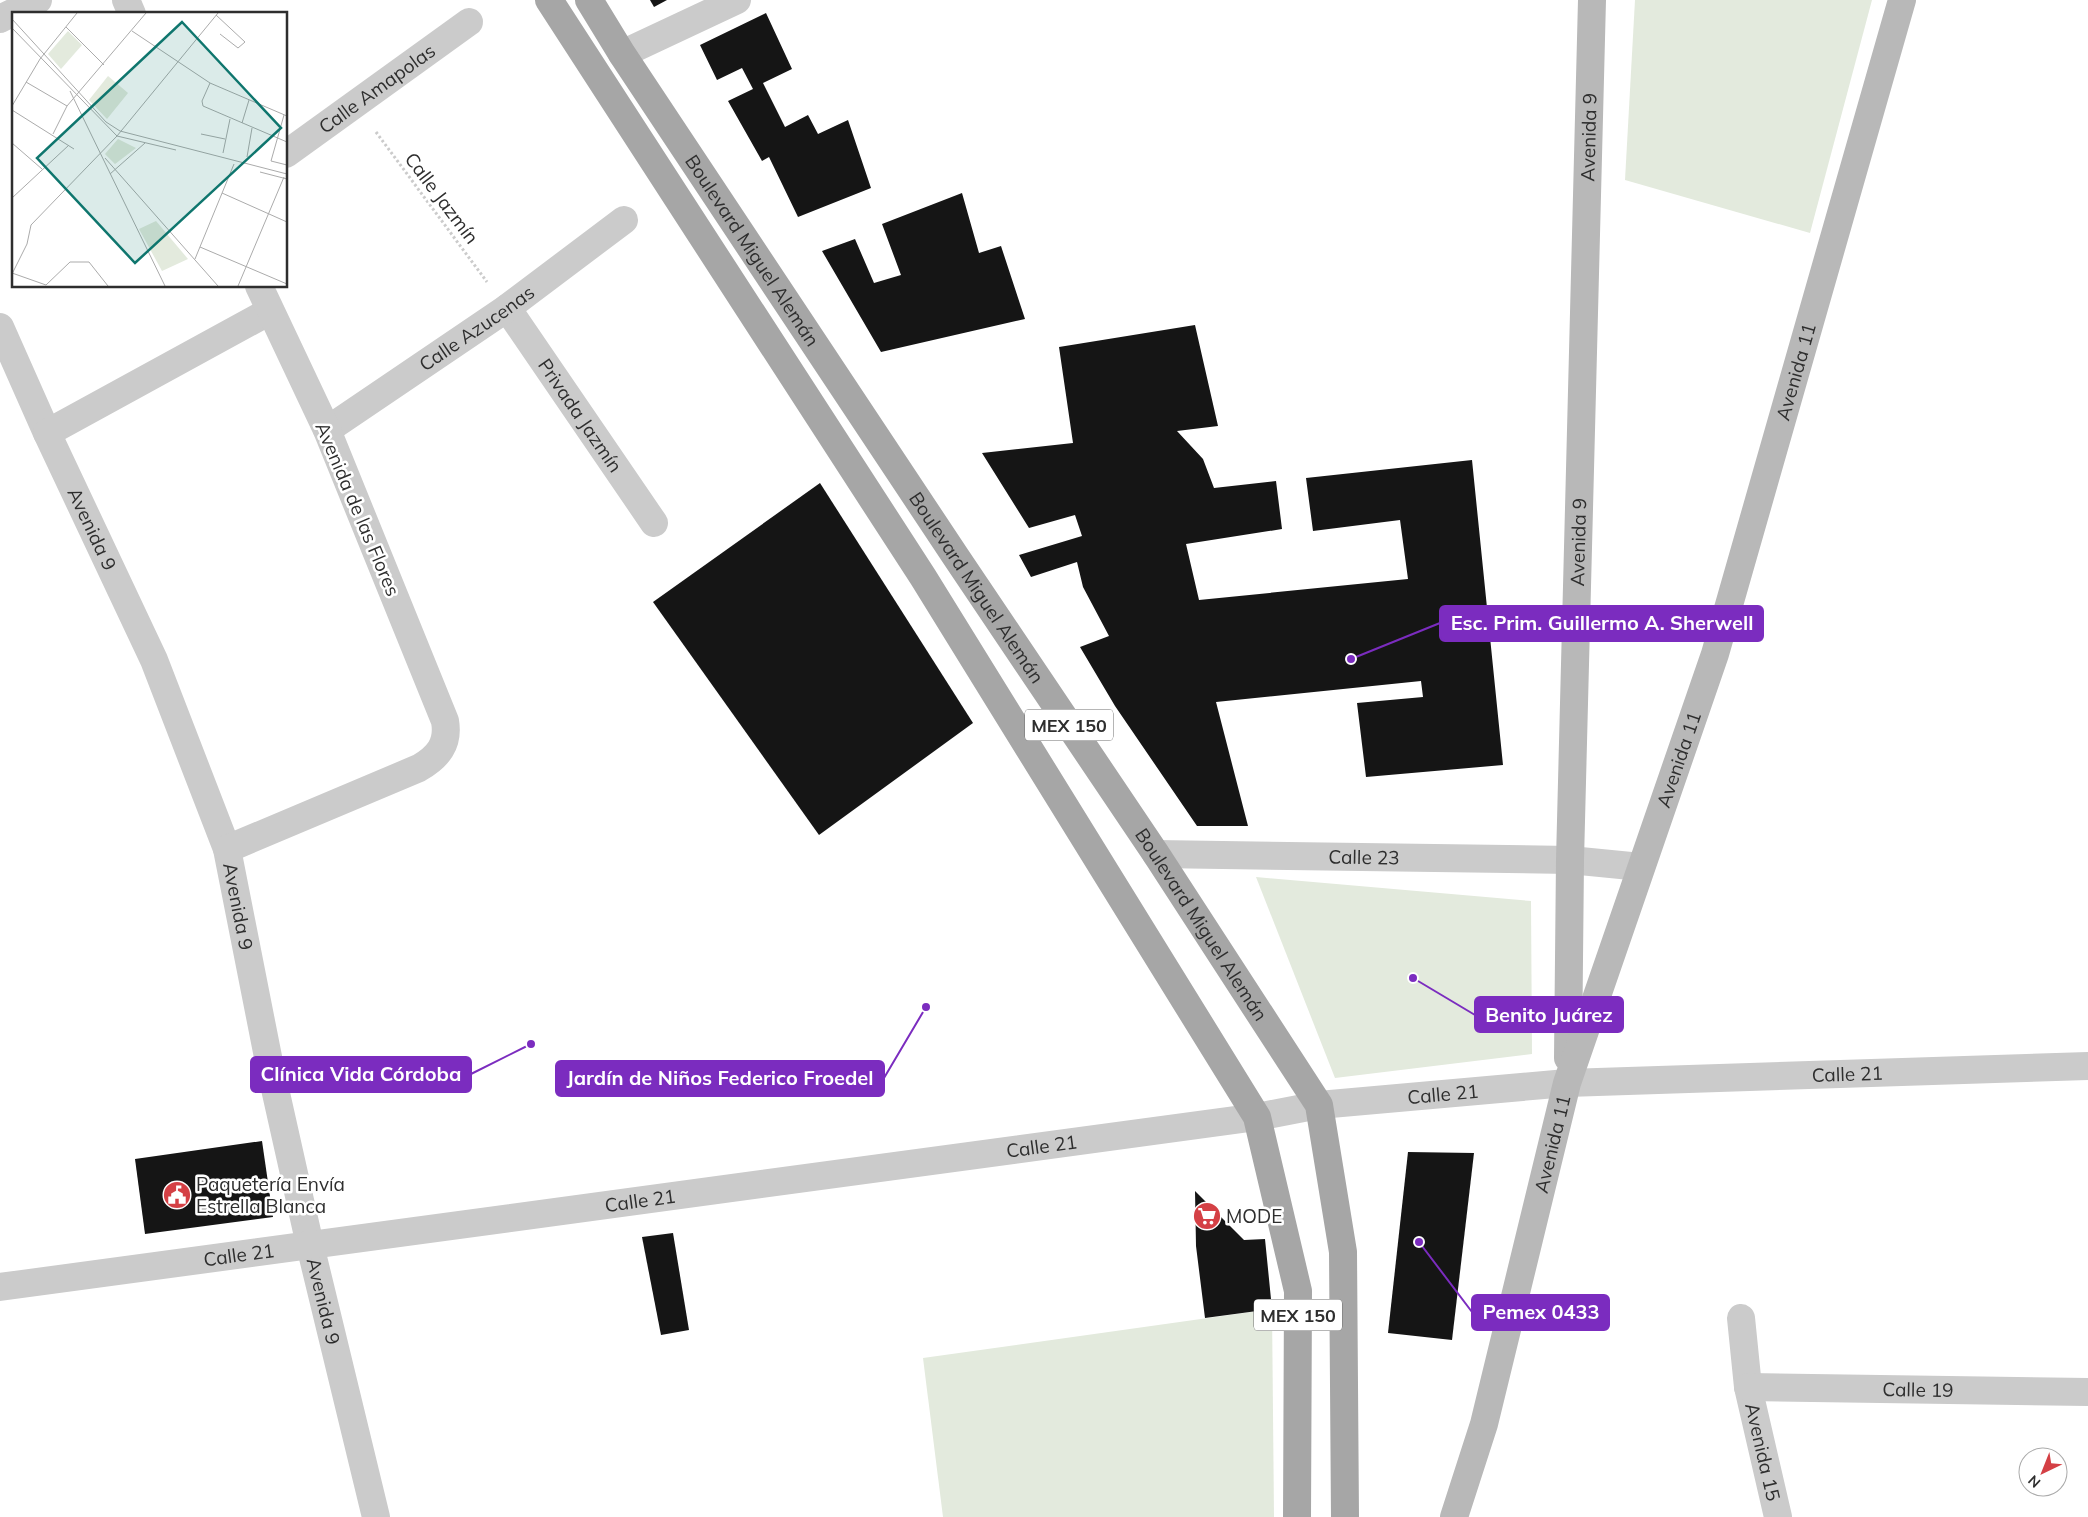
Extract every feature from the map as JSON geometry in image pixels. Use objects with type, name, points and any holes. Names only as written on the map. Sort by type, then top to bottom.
[{"type":"main road","name":"Boulevard Miguel Alemán","points":[[549,0],[923,577],[1257,1118]]},
{"type":"main road","name":"Boulevard Miguel Alemán","points":[[589,0],[622,54],[956,558],[1156,854],[1319,1104],[1343,1252],[1345,1517]]},
{"type":"main road","name":"Avenida 9","points":[[1567,1083],[1570,860],[1592,0]]},
{"type":"main road","name":"Avenida 11","points":[[1454,1517],[1484,1424],[1567,1083],[1715,654],[1902,0]]},
{"type":"main road","points":[[923,577],[956,558]]},
{"type":"main road","name":"MEX 150","points":[[1257,1118],[1298,1291],[1297,1517]]},
{"type":"street","points":[[14,12],[38,0]]},
{"type":"street","points":[[126,0],[131,12]]},
{"type":"street","points":[[622,54],[737,0]]},
{"type":"street","points":[[0,19],[12,13]]},
{"type":"street","name":"Calle Amapolas","points":[[288,153],[469,22]]},
{"type":"street","name":"Calle Azucenas","points":[[327,430],[507,308],[624,220]]},
{"type":"street","name":"Avenida de las Flores","points":[[227,849],[420,768],[435,758],[442,746],[445,735],[445,721],[327,430],[260,288]]},
{"type":"street","name":"Privada Jazmín","points":[[507,308],[654,522]]},
{"type":"street","points":[[47,433],[270,311]]},
{"type":"street","name":"Avenida 9","points":[[0,327],[47,433],[154,660],[227,849],[269,1062],[310,1245],[376,1517]]},
{"type":"street","name":"Calle 23","points":[[1156,854],[1570,860],[1641,867]]},
{"type":"street","name":"Calle 21","points":[[0,1287],[1257,1118],[1319,1104],[1567,1083],[2088,1066]]},
{"type":"street","name":"Avenida 15","points":[[1741,1318],[1748,1387],[1778,1517]]},
{"type":"street","name":"Calle 19","points":[[1748,1387],[2088,1392]]},
{"type":"path","name":"Calle Jazmín","points":[[356,105],[507,308]]},
{"type":"shaded area","points":[[1635,0],[1872,0],[1810,233],[1625,180]]},
{"type":"shaded area","points":[[1256,877],[1531,901],[1532,1054],[1335,1078]]},
{"type":"shaded area","points":[[1272,1309],[1274,1517],[943,1517],[923,1358]]},
{"type":"building","points":[[650,0],[667,0],[654,7]]},
{"type":"building","points":[[766,13],[792,69],[763,83],[785,127],[808,115],[818,134],[848,120],[871,188],[798,217],[769,157],[762,161],[728,101],[753,89],[742,68],[717,80],[700,45]]},
{"type":"building","points":[[962,193],[979,253],[1001,246],[1025,319],[881,352],[822,251],[855,239],[874,283],[901,275],[882,224]]},
{"type":"building","points":[[1195,325],[1218,426],[1177,431],[1203,459],[1214,488],[1276,481],[1282,529],[1186,544],[1199,600],[1408,579],[1400,520],[1313,531],[1306,478],[1472,460],[1503,765],[1366,777],[1357,703],[1423,697],[1421,681],[1216,702],[1248,826],[1197,826],[1115,706],[1080,647],[1109,636],[1083,587],[1077,562],[1031,577],[1019,555],[1082,536],[1075,515],[1029,528],[982,453],[1073,443],[1059,347]]},
{"type":"building","points":[[820,483],[973,723],[819,835],[653,602]]},
{"type":"building","points":[[262,1141],[273,1217],[145,1234],[135,1159]]},
{"type":"building","points":[[1408,1152],[1474,1153],[1452,1340],[1388,1333]]},
{"type":"building","points":[[1195,1191],[1244,1240],[1265,1239],[1272,1309],[1205,1318],[1196,1246]]},
{"type":"building","points":[[673,1233],[689,1330],[661,1335],[642,1237]]},
{"type":"place","name":"Esc. Prim. Guillermo A. Sherwell","points":[[1351,659]]},
{"type":"place","name":"Benito Juárez","points":[[1413,978]]},
{"type":"place","name":"Jardín de Niños Federico Froedel","points":[[926,1007]]},
{"type":"place","name":"Clínica Vida Córdoba","points":[[531,1044]]},
{"type":"place","name":"Paquetería Envía Estrella Blanca","points":[[177,1195]]},
{"type":"place","name":"MODE","points":[[1207,1216]]},
{"type":"place","name":"Pemex 0433","points":[[1419,1242]]}]
